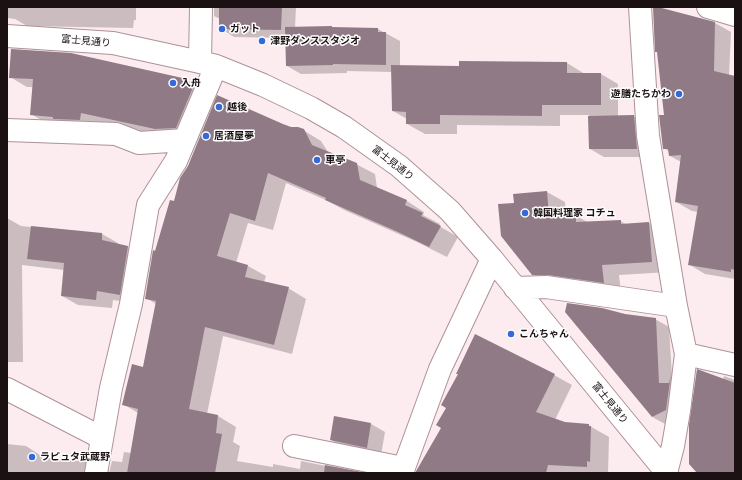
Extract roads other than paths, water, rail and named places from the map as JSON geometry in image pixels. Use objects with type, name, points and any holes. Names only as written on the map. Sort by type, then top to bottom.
[{"type":"street","points":[[96,473],[111,388],[131,304],[148,205],[176,161],[185,140],[208,64],[200,7]]},
{"type":"street","points":[[640,7],[648,136],[676,306],[686,354],[673,446],[667,473]]},
{"type":"street","points":[[708,7],[735,15]]},
{"type":"street","name":"富士見通り","points":[[7,36],[113,43],[208,64],[263,85],[311,108],[344,127],[399,166],[450,211],[492,259],[667,473]]},
{"type":"street","points":[[7,130],[116,134],[139,143],[185,140]]},
{"type":"street","points":[[294,446],[403,470],[440,369],[492,259]]},
{"type":"street","points":[[515,288],[546,287],[676,306]]},
{"type":"street","points":[[686,354],[735,365]]},
{"type":"street","points":[[7,389],[102,438]]},
{"type":"place","name":"ガット","points":[[222,29]]},
{"type":"place","name":"津野ダンススタジオ","points":[[262,41]]},
{"type":"place","name":"入舟","points":[[173,83]]},
{"type":"place","name":"遊膳たちかわ","points":[[679,94]]},
{"type":"place","name":"越後","points":[[219,107]]},
{"type":"place","name":"居酒屋夢","points":[[206,136]]},
{"type":"place","name":"車亭","points":[[317,160]]},
{"type":"place","name":"韓国料理家 コチュ","points":[[525,213]]},
{"type":"place","name":"こんちゃん","points":[[511,334]]},
{"type":"place","name":"ラピュタ武蔵野","points":[[32,457]]}]
